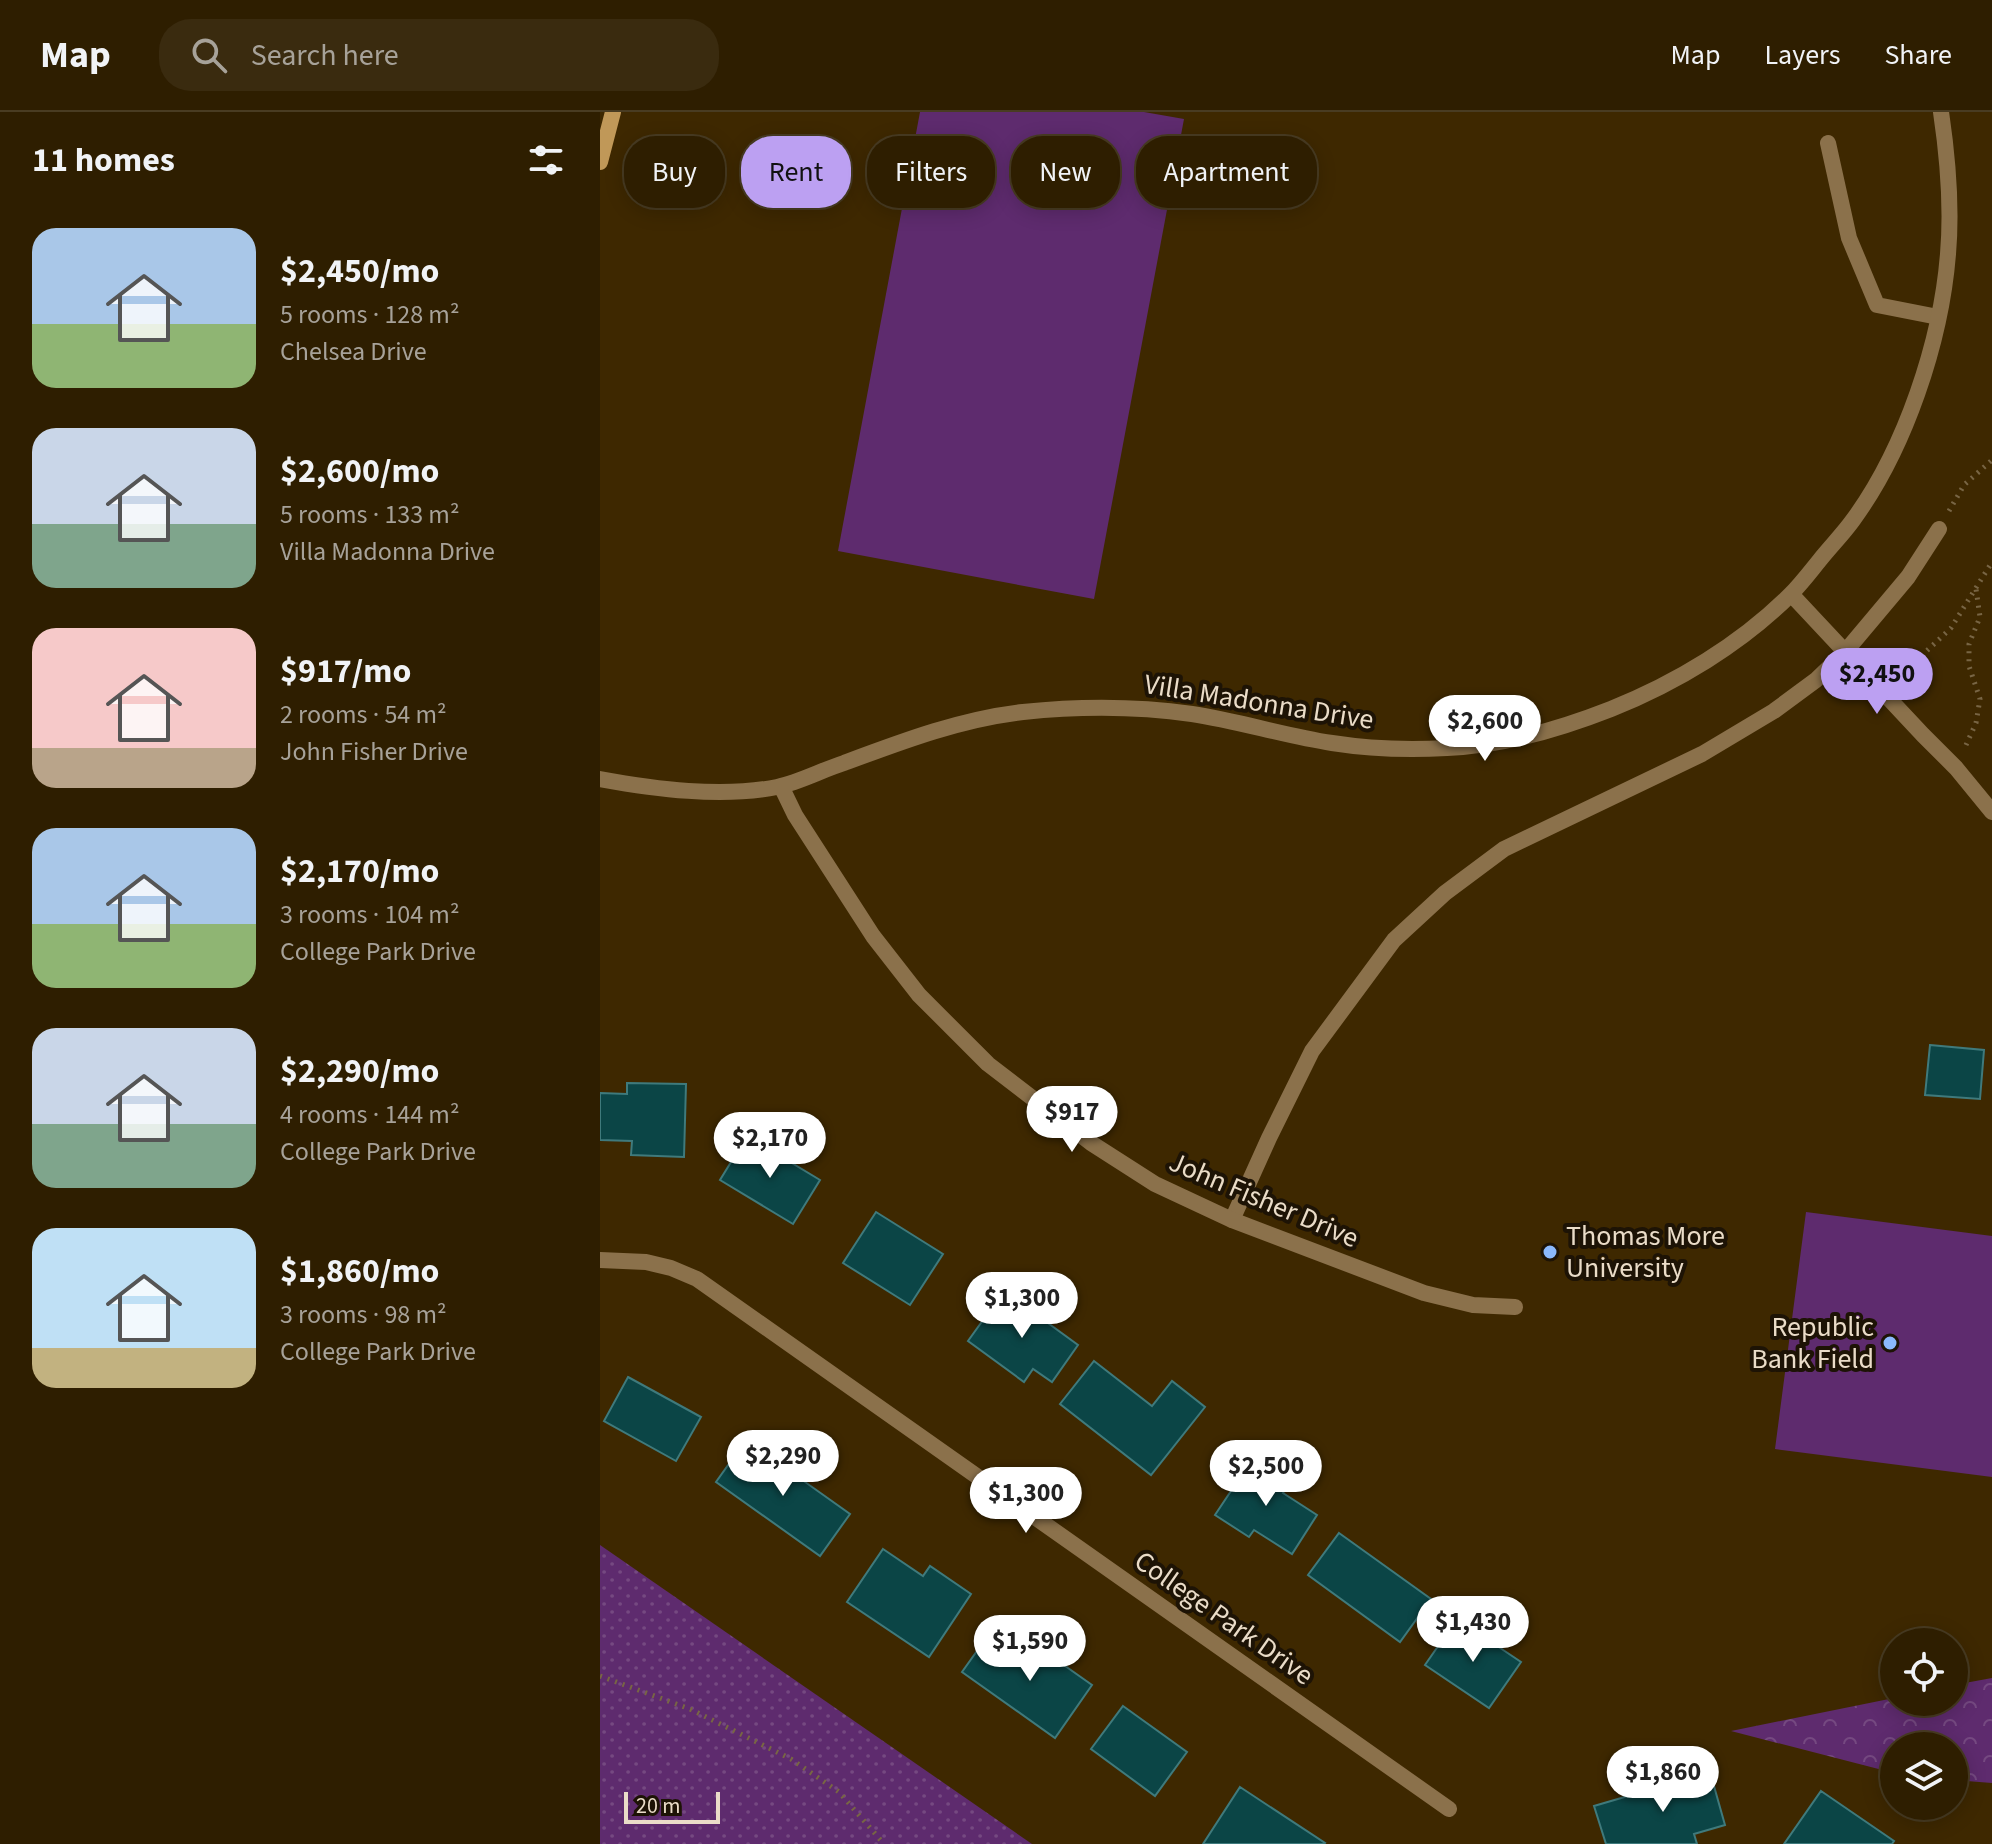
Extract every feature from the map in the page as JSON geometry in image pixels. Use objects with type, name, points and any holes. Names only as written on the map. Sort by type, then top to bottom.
[{"type":"main road","points":[[600,162],[613,112]]},
{"type":"street","name":"Villa Madonna Drive","points":[[600,779],[652,788],[740,791],[781,786],[943,727],[1023,712],[1120,707],[1195,715],[1367,748],[1452,748],[1513,739],[1580,722],[1645,696],[1697,668],[1757,624],[1791,594],[1854,518],[1894,452],[1920,385],[1938,317],[1948,258],[1950,217],[1941,112]]},
{"type":"street","points":[[1828,143],[1849,238],[1877,305],[1938,317]]},
{"type":"street","points":[[1232,1220],[1312,1051],[1394,940],[1434,902],[1504,849],[1702,754],[1774,711],[1816,680],[1845,652],[1908,577],[1939,529]]},
{"type":"street","points":[[1791,594],[1956,768],[1992,812]]},
{"type":"street","name":"John Fisher Drive","points":[[781,786],[795,815],[873,936],[919,995],[988,1064],[1091,1143],[1155,1184],[1232,1220],[1424,1293],[1473,1305],[1515,1307]]},
{"type":"street","name":"College Park Drive","points":[[600,1260],[646,1262],[697,1279],[1449,1809]]},
{"type":"path","points":[[1939,529],[1964,485],[1992,460]]},
{"type":"path","points":[[1883,692],[1951,628],[1992,562]]},
{"type":"path","points":[[1956,768],[1976,723],[1980,699],[1969,666],[1969,644],[1980,617],[1976,589]]},
{"type":"path","points":[[600,1676],[690,1709],[791,1759],[839,1792],[884,1844]]},
{"type":"green space","points":[[920,112],[1144,112],[1184,119],[1181,136],[1136,136],[1136,208],[1167,208],[1094,599],[838,551],[902,208],[995,208],[995,136],[916,136]]},
{"type":"green space","name":"Republic Bank Field","points":[[1806,1212],[1992,1236],[1992,1477],[1775,1449]]},
{"type":"green space","points":[[600,1545],[1032,1844],[600,1844]]},
{"type":"green space","points":[[1992,1678],[1992,1783],[1968,1781],[1968,1732],[1880,1732],[1880,1769],[1731,1731],[1880,1701],[1880,1716],[1968,1716],[1968,1682]]},
{"type":"building","points":[[1930,1045],[1984,1050],[1980,1099],[1925,1095]]},
{"type":"building","points":[[627,1083],[686,1084],[684,1157],[631,1155],[632,1141],[600,1140],[600,1093],[627,1094]]},
{"type":"building","points":[[747,1136],[820,1180],[793,1224],[720,1180]]},
{"type":"building","points":[[876,1212],[943,1254],[910,1305],[843,1263]]},
{"type":"building","points":[[1004,1291],[1078,1345],[1052,1382],[1033,1369],[1024,1382],[968,1341]]},
{"type":"building","points":[[1094,1361],[1152,1406],[1172,1381],[1205,1407],[1151,1475],[1060,1404]]},
{"type":"building","points":[[628,1377],[701,1417],[676,1461],[604,1421]]},
{"type":"building","points":[[746,1440],[850,1514],[820,1556],[716,1482]]},
{"type":"building","points":[[1253,1458],[1291,1481],[1283,1493],[1317,1515],[1292,1554],[1254,1530],[1249,1537],[1215,1515]]},
{"type":"building","points":[[1339,1533],[1431,1599],[1400,1642],[1308,1575]]},
{"type":"building","points":[[883,1549],[923,1576],[930,1566],[971,1594],[929,1657],[847,1602]]},
{"type":"building","points":[[1457,1619],[1521,1662],[1489,1708],[1425,1665]]},
{"type":"building","points":[[1017,1632],[1092,1685],[1055,1738],[962,1672],[982,1644],[999,1657]]},
{"type":"building","points":[[1123,1706],[1187,1752],[1155,1796],[1091,1749]]},
{"type":"building","points":[[1710,1772],[1725,1825],[1694,1834],[1697,1844],[1606,1844],[1594,1806]]},
{"type":"building","points":[[1240,1787],[1325,1843],[1203,1844]]},
{"type":"building","points":[[1821,1791],[1894,1841],[1892,1844],[1784,1844]]},
{"type":"place","name":"Thomas More University","points":[[1550,1252]]},
{"type":"place","name":"Republic Bank Field","points":[[1890,1343]]}]
